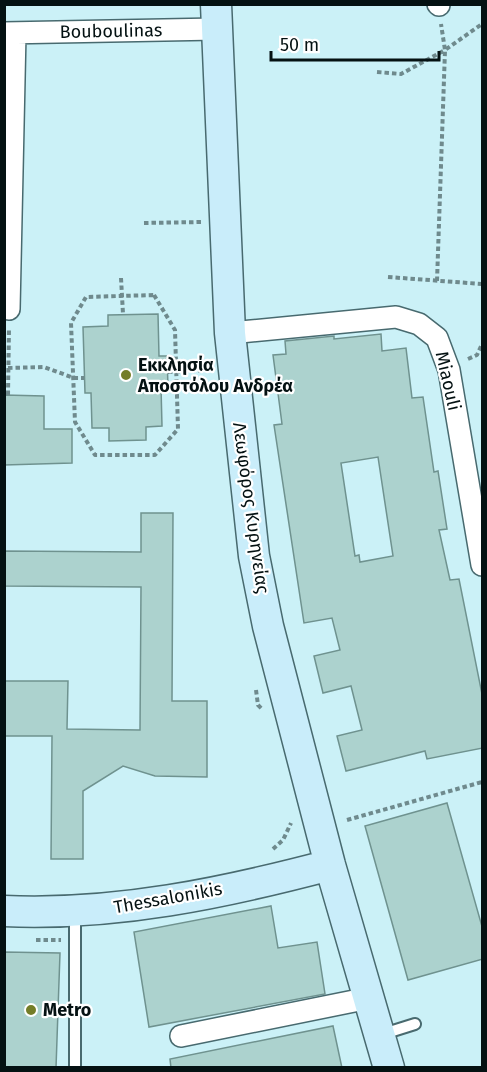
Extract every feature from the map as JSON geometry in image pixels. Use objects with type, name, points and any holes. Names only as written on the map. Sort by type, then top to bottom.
[{"type":"main road","name":"Λεωφόρος Κυρηνείας","points":[[217,17],[230,333],[254,556],[268,626],[330,865],[389,1068]]},
{"type":"main road","name":"Thessalonikis","points":[[4,911],[75,912],[165,902],[330,865]]},
{"type":"street","name":"Bouboulinas","points":[[10,33],[217,17]]},
{"type":"street","points":[[9,309],[7,261],[10,33]]},
{"type":"street","name":"Miaouli","points":[[230,333],[396,316],[419,324],[438,338],[449,370],[483,565]]},
{"type":"street","points":[[181,1036],[369,998]]},
{"type":"lane","points":[[75,912],[75,1068]]},
{"type":"lane","points":[[380,1035],[415,1024]]},
{"type":"path","points":[[377,72],[401,74],[445,50],[483,24]]},
{"type":"path","points":[[437,281],[445,50]]},
{"type":"path","points":[[144,223],[205,222]]},
{"type":"path","points":[[121,278],[123,314]]},
{"type":"path","points":[[388,278],[483,284]]},
{"type":"path","points":[[154,295],[176,330],[178,429],[155,455],[95,455],[75,422],[71,323],[86,297],[122,296],[154,295]]},
{"type":"path","points":[[8,395],[9,309]]},
{"type":"path","points":[[8,368],[44,367],[74,378],[84,378]]},
{"type":"path","points":[[168,372],[211,369]]},
{"type":"path","points":[[346,820],[483,782]]},
{"type":"building","name":"Εκκλησία Αποστόλου Ανδρέα","points":[[158,314],[159,356],[167,356],[168,387],[161,387],[162,426],[146,427],[146,440],[109,441],[109,428],[92,428],[91,393],[85,393],[83,327],[108,326],[108,315]]},
{"type":"building","points":[[381,334],[382,351],[406,348],[412,398],[423,397],[434,472],[438,471],[447,529],[439,530],[450,580],[459,579],[483,699],[483,748],[427,759],[425,751],[346,771],[337,736],[362,730],[351,686],[323,693],[314,656],[340,650],[332,618],[304,623],[274,425],[282,424],[273,355],[286,354],[285,341],[334,336],[334,339]],"holes":[[[378,457],[393,556],[360,562],[359,555],[355,556],[341,463]]]},
{"type":"building","points":[[4,395],[44,396],[44,429],[72,429],[72,463],[4,465]]},
{"type":"building","points":[[141,513],[173,513],[172,701],[207,701],[207,777],[155,776],[123,766],[83,791],[83,859],[51,859],[52,736],[4,736],[4,681],[68,681],[67,729],[140,730],[141,587],[4,586],[4,551],[141,552]]},
{"type":"building","points":[[447,803],[483,930],[483,959],[408,980],[365,826]]},
{"type":"building","points":[[271,906],[278,948],[317,942],[325,994],[149,1027],[134,932]]},
{"type":"building","name":"Metro","points":[[4,952],[60,953],[56,1068],[4,1068]]},
{"type":"building","points":[[333,1026],[342,1068],[171,1068],[170,1059]]},
{"type":"place","name":"Εκκλησία Αποστόλου Ανδρέα","points":[[126,375]]},
{"type":"place","name":"Metro","points":[[31,1010]]}]
